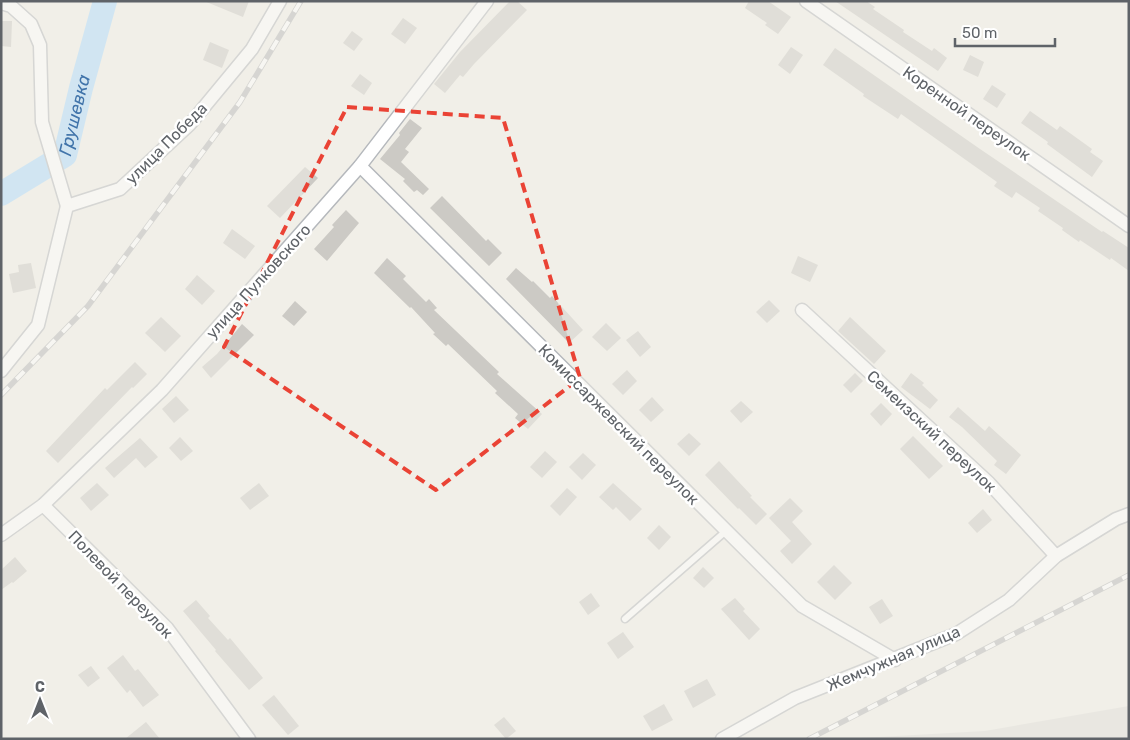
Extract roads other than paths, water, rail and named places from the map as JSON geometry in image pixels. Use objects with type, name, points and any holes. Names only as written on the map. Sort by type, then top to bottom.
[{"type":"street","name":"улица Победа","points":[[67,206],[120,189],[190,124],[252,49],[280,1]]},
{"type":"street","name":"улица Пулковского","points":[[1,535],[43,505],[162,390],[360,166],[487,1]]},
{"type":"street","name":"Коренной переулок","points":[[806,1],[1129,226]]},
{"type":"street","points":[[1,3],[11,6],[31,24],[40,45],[42,122],[67,206],[38,325],[1,371]]},
{"type":"street","name":"Комиссаржевский переулок","points":[[360,166],[802,606],[895,660]]},
{"type":"street","name":"Семеизский переулок","points":[[802,310],[990,483],[1056,556]]},
{"type":"street","name":"Полевой переулок","points":[[43,505],[167,628],[249,739]]},
{"type":"street","name":"Жемчужная улица","points":[[722,739],[795,698],[895,660],[956,634],[1009,600],[1056,556],[1116,519],[1129,514]]},
{"type":"lane","points":[[625,619],[726,530]]},
{"type":"waterway","name":"Грушевка","points":[[1,194],[65,155],[105,1]]},
{"type":"railway","points":[[1,395],[88,306],[240,102],[301,1]]},
{"type":"railway","points":[[809,739],[1129,575]]}]
